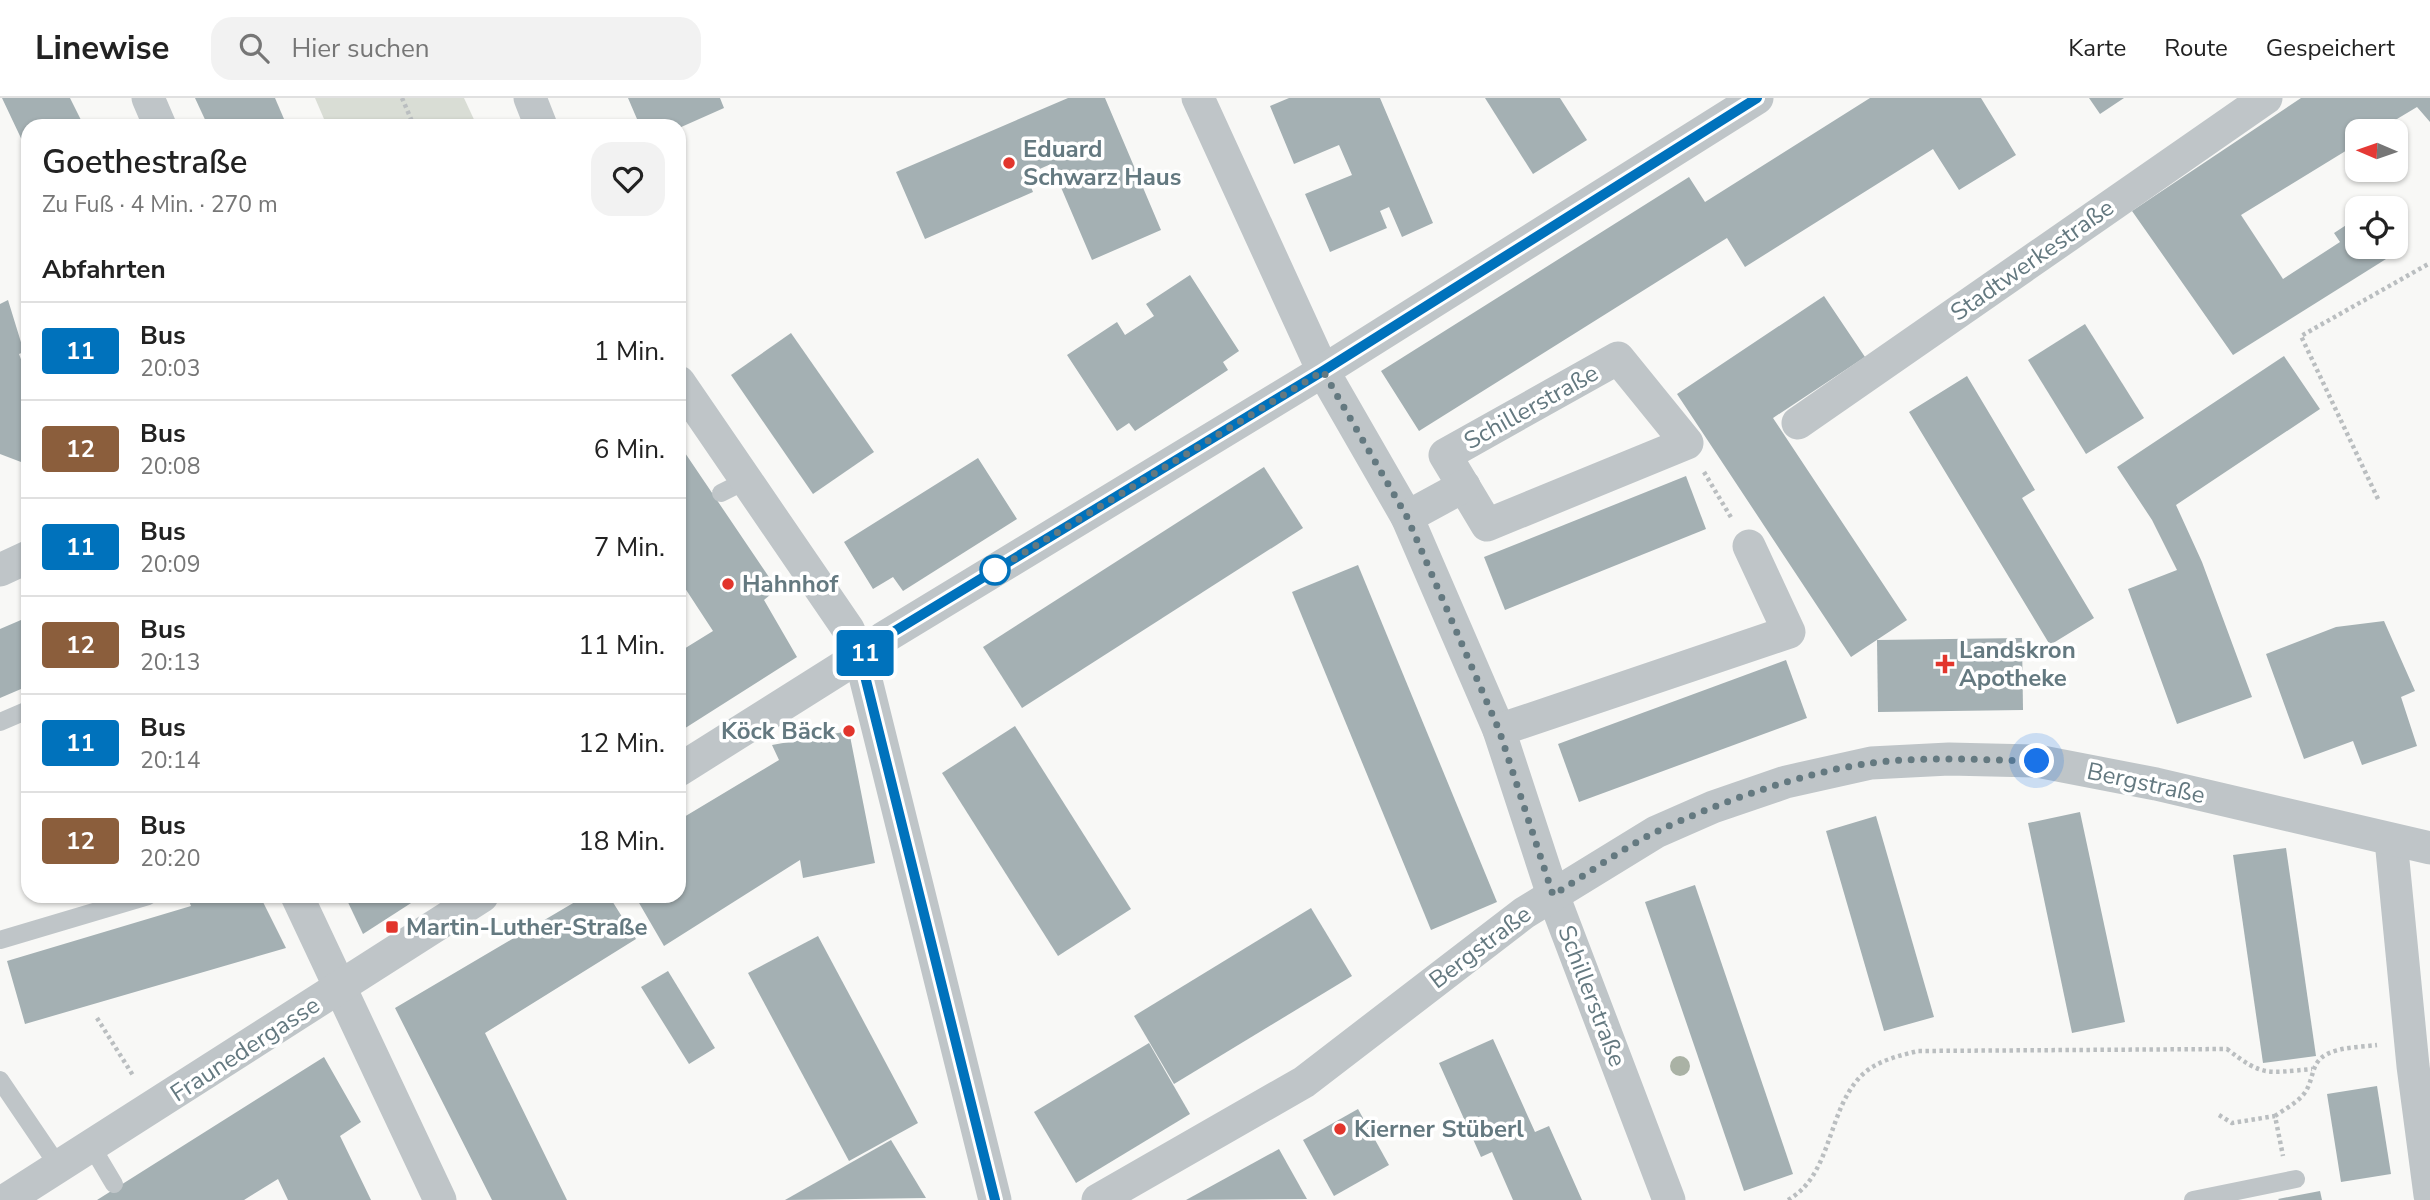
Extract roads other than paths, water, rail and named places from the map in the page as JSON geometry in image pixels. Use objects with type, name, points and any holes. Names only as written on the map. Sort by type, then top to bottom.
[{"type":"street","points":[[148,98],[157,119]]},
{"type":"street","points":[[530,98],[538,119]]},
{"type":"street","name":"Schillerstraße","points":[[1198,98],[1323,371],[1407,517],[1499,730],[1553,895],[1670,1200]]},
{"type":"street","points":[[686,766],[860,656],[885,637],[1323,371],[1757,98]]},
{"type":"street","name":"Stadtwerkestraße","points":[[1798,422],[2266,98]]},
{"type":"street","name":"Schillerstraße","points":[[1618,358],[1687,443],[1487,525],[1464,486],[1445,455],[1618,358]]},
{"type":"street","points":[[686,396],[733,487],[848,629],[860,656],[995,1200]]},
{"type":"street","name":"Schillerstraße","points":[[1407,517],[1464,486]]},
{"type":"street","points":[[1499,730],[1789,632],[1749,546]]},
{"type":"street","points":[[0,570],[21,560]]},
{"type":"street","name":"Bergstraße","points":[[1098,1200],[1304,1082],[1524,913],[1656,832],[1713,807],[1786,782],[1871,764],[1949,759],[2037,761],[2156,784],[2430,848]]},
{"type":"street","points":[[2391,840],[2410,1041],[2430,1195]]},
{"type":"street","points":[[300,903],[440,1200]]},
{"type":"street","name":"Fraunedergasse","points":[[6,1200],[471,903]]},
{"type":"lane","points":[[0,722],[21,713]]},
{"type":"lane","points":[[0,940],[124,903]]},
{"type":"lane","points":[[0,1080],[59,1167]]},
{"type":"lane","points":[[92,1147],[114,1184]]},
{"type":"lane","points":[[2193,1200],[2291,1180]]},
{"type":"place","name":"Eduard Schwarz Haus","points":[[1009,163]]},
{"type":"place","name":"Hahnhof","points":[[728,584]]},
{"type":"place","name":"Landskron Apotheke","points":[[1945,664]]},
{"type":"place","name":"Köck Bäck","points":[[849,731]]},
{"type":"place","name":"Martin-Luther-Straße","points":[[392,927]]},
{"type":"place","name":"Kierner Stüberl","points":[[1340,1129]]}]
